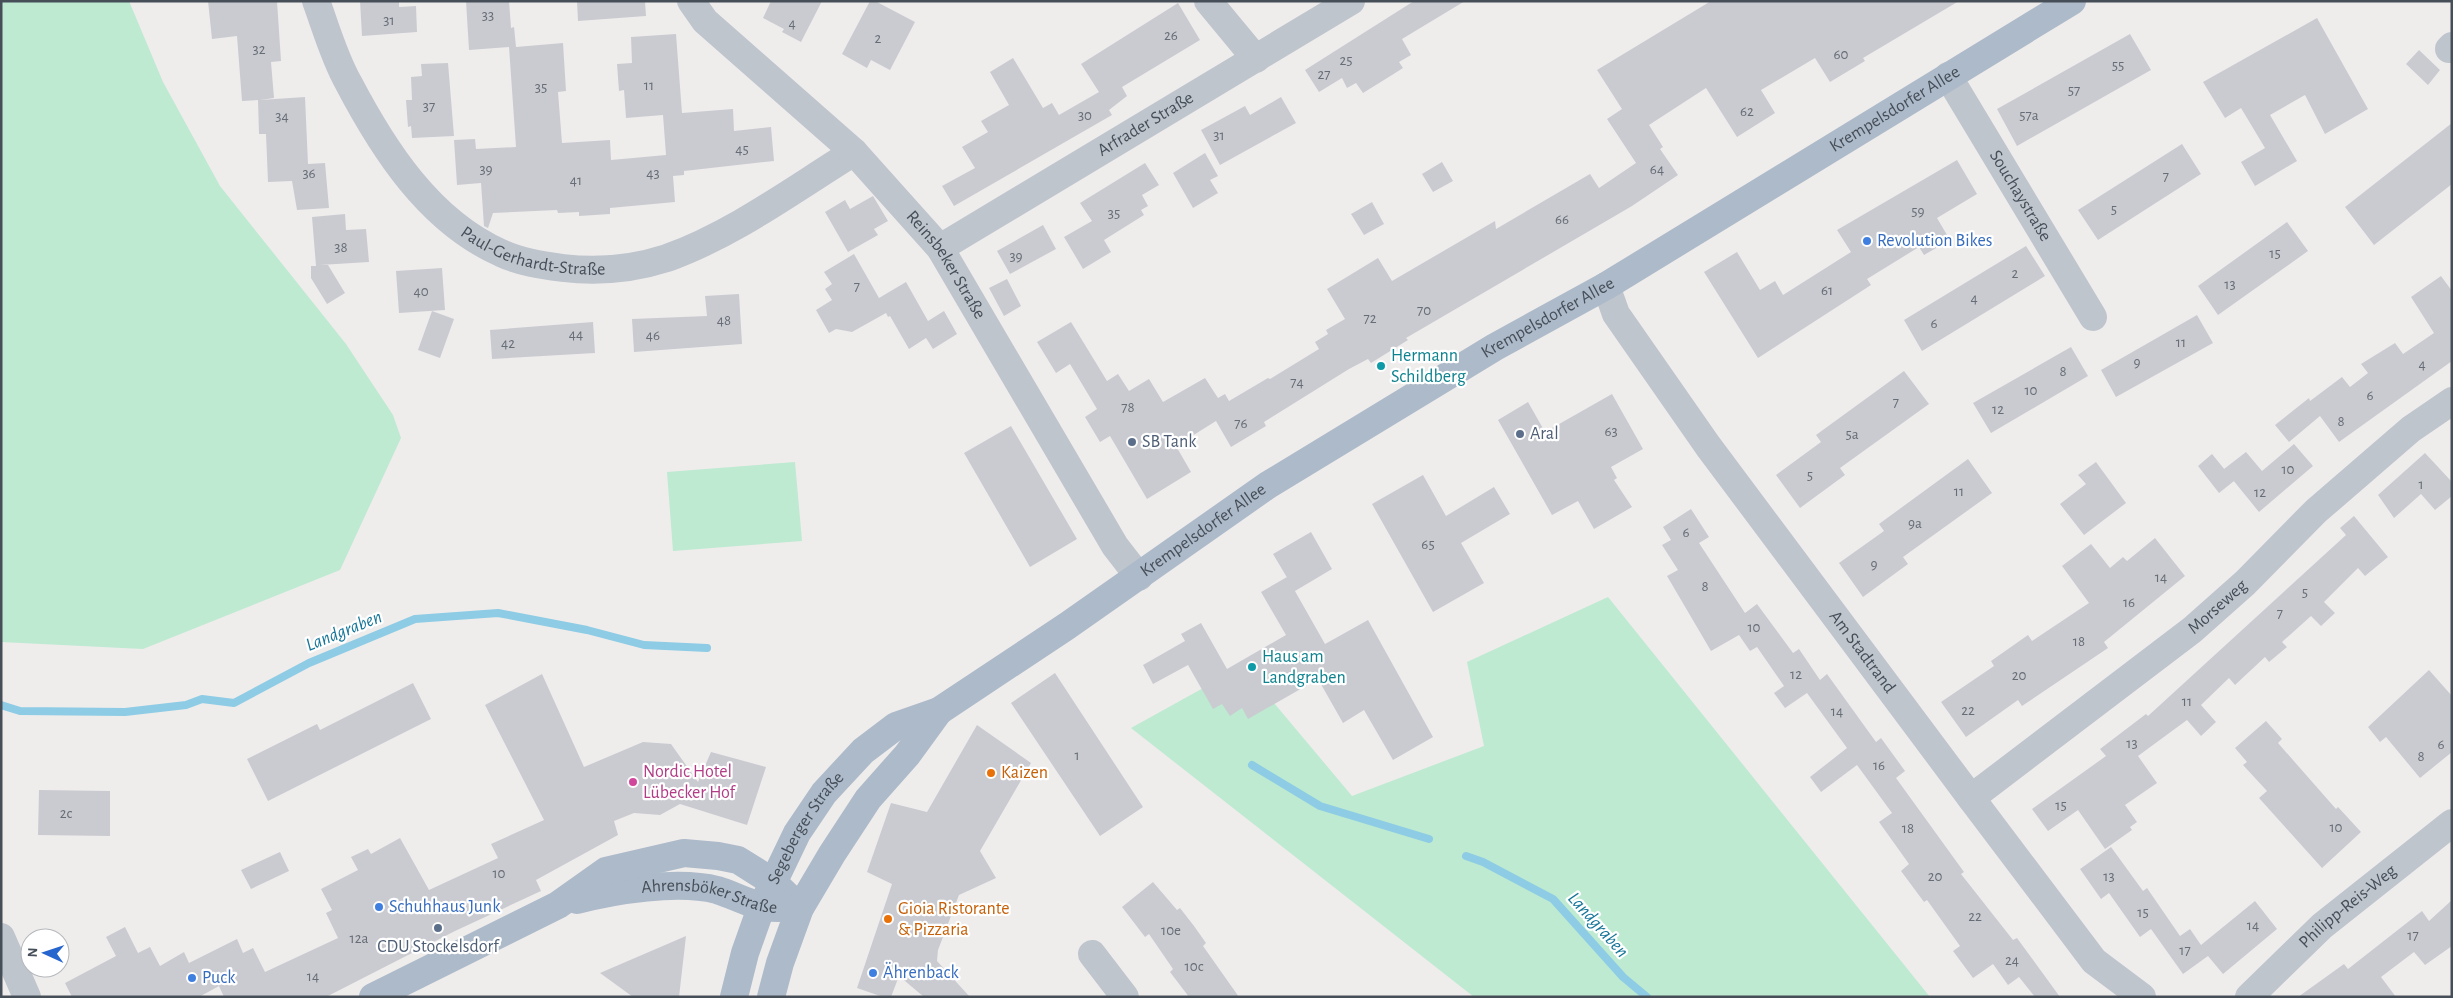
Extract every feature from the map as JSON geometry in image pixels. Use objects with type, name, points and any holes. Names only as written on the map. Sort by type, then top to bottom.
[{"type":"main road","name":"Krempelsdorfer Allee","points":[[1031,649],[1139,577],[1268,486],[1495,347],[1606,286],[2072,1]]},
{"type":"main road","name":"Segeberger Straße","points":[[734,997],[745,952],[761,908],[786,853],[809,813],[863,751],[896,726],[939,711],[1031,649]]},
{"type":"main road","name":"Segeberger Straße","points":[[771,997],[780,963],[800,908],[868,799],[907,755],[939,711]]},
{"type":"main road","name":"Ahrensböker Straße","points":[[373,997],[409,987],[558,905],[606,872],[684,853],[738,860],[773,882],[800,908]]},
{"type":"main road","name":"Ahrensböker Straße","points":[[558,905],[613,891],[686,886],[716,890],[761,908],[800,908]]},
{"type":"street","name":"Paul-Gerhardt-Straße","points":[[316,1],[347,81],[397,166],[452,224],[500,253],[533,264],[576,269],[621,269],[666,258],[708,240],[854,152]]},
{"type":"street","name":"Reinsbeker Straße","points":[[691,1],[705,21],[854,152],[940,248],[1115,546],[1139,577]]},
{"type":"street","points":[[1208,1],[1256,59]]},
{"type":"street","name":"Arfrader Straße","points":[[940,248],[1352,1]]},
{"type":"street","name":"Souchaystraße","points":[[1948,76],[2093,317]]},
{"type":"street","name":"Am Stadtrand","points":[[1606,286],[1616,314],[1708,446],[1971,798],[2094,961],[2142,997]]},
{"type":"street","name":"Morseweg","points":[[1971,798],[2192,630],[2245,583],[2316,511],[2411,429],[2452,401]]},
{"type":"street","name":"Philipp-Reis-Weg","points":[[2249,997],[2322,926],[2452,823]]},
{"type":"street","points":[[1,936],[28,997]]},
{"type":"street","points":[[1092,954],[1125,997]]},
{"type":"green space","points":[[1,1],[129,1],[163,82],[220,186],[346,344],[393,415],[401,438],[340,570],[143,649],[1,642]]},
{"type":"green space","points":[[795,462],[802,541],[673,551],[667,472]]},
{"type":"green space","points":[[1608,597],[1930,997],[1474,997],[1131,728],[1243,666],[1352,796],[1484,746],[1467,662]]},
{"type":"building","points":[[208,1],[277,1],[281,61],[271,62],[274,98],[260,100],[305,97],[308,164],[325,163],[329,208],[297,210],[292,181],[268,182],[266,134],[259,134],[258,100],[242,101],[237,36],[212,39]]},
{"type":"building","points":[[360,1],[399,1],[399,7],[416,6],[417,32],[362,36]]},
{"type":"building","points":[[466,1],[509,1],[511,28],[514,27],[516,47],[563,43],[566,91],[558,92],[562,143],[610,140],[611,160],[666,155],[663,115],[626,118],[624,90],[619,91],[617,64],[632,63],[631,37],[676,34],[682,113],[733,109],[734,131],[771,127],[774,161],[684,171],[684,175],[673,176],[675,202],[610,208],[610,214],[579,216],[579,212],[558,213],[557,210],[493,213],[488,228],[484,226],[481,183],[457,185],[454,140],[475,139],[476,149],[516,147],[509,47],[469,50]]},
{"type":"building","points":[[577,1],[645,1],[646,16],[578,21]]},
{"type":"building","points":[[771,1],[822,1],[801,42],[782,32],[784,29],[763,18]]},
{"type":"building","points":[[870,1],[875,1],[915,22],[890,70],[871,60],[867,68],[842,54]]},
{"type":"building","points":[[1414,1],[1465,1],[1402,39],[1411,55],[1399,62],[1403,68],[1392,75],[1363,93],[1356,83],[1347,88],[1342,78],[1319,92],[1305,70]]},
{"type":"building","points":[[1711,1],[1959,1],[1863,58],[1865,61],[1830,82],[1815,58],[1761,90],[1775,113],[1737,137],[1706,88],[1649,125],[1663,147],[1660,149],[1678,175],[1632,206],[1406,338],[1408,340],[1371,363],[1368,359],[1349,369],[1264,422],[1266,426],[1231,447],[1216,421],[1176,446],[1191,472],[1147,499],[1110,436],[1100,442],[1085,417],[1097,409],[1070,364],[1056,373],[1037,342],[1071,322],[1107,381],[1118,374],[1129,391],[1149,379],[1163,402],[1205,378],[1218,398],[1225,394],[1229,401],[1319,349],[1315,342],[1328,334],[1326,330],[1345,319],[1327,289],[1378,258],[1392,281],[1495,221],[1496,229],[1590,174],[1599,188],[1636,163],[1607,119],[1622,109],[1597,70]]},
{"type":"building","points":[[1178,3],[1200,40],[1122,87],[1127,96],[1109,110],[1112,115],[954,206],[942,186],[975,168],[962,147],[988,132],[981,121],[1009,105],[990,72],[1013,58],[1043,108],[1052,103],[1059,115],[1099,92],[1081,64]]},
{"type":"building","points":[[2317,18],[2368,109],[2325,134],[2305,95],[2270,115],[2297,161],[2255,186],[2241,162],[2265,148],[2241,108],[2225,118],[2203,82]]},
{"type":"building","points":[[2130,34],[2151,70],[2017,146],[1997,109]]},
{"type":"building","points":[[2419,50],[2440,70],[2428,85],[2406,64]]},
{"type":"building","points":[[448,63],[454,136],[412,138],[411,126],[408,127],[406,100],[412,100],[411,77],[422,76],[421,64]]},
{"type":"building","points":[[1281,97],[1296,123],[1220,165],[1201,130],[1245,106],[1250,115]]},
{"type":"building","points":[[2452,123],[2452,184],[2374,245],[2345,207]]},
{"type":"building","points":[[2182,144],[2201,174],[2098,240],[2078,210]]},
{"type":"building","points":[[1205,153],[1218,176],[1210,180],[1218,193],[1193,208],[1173,173]]},
{"type":"building","points":[[1957,160],[1977,194],[1937,218],[1950,240],[1924,255],[1919,247],[1867,279],[1871,285],[1758,358],[1704,272],[1737,252],[1760,290],[1775,281],[1783,295],[1851,252],[1837,230]]},
{"type":"building","points":[[1442,162],[1453,181],[1433,192],[1422,174]]},
{"type":"building","points":[[1145,163],[1159,185],[1142,195],[1148,206],[1141,210],[1144,215],[1104,240],[1111,252],[1083,269],[1064,237],[1092,221],[1080,203]]},
{"type":"building","points":[[873,196],[888,221],[874,229],[878,235],[848,252],[825,212],[845,200],[850,209]]},
{"type":"building","points":[[1372,202],[1384,224],[1364,235],[1351,214]]},
{"type":"building","points":[[345,214],[346,230],[366,229],[369,262],[320,265],[328,265],[345,293],[327,304],[311,278],[311,266],[316,266],[312,217]]},
{"type":"building","points":[[2287,222],[2308,251],[2218,315],[2198,286]]},
{"type":"building","points":[[1043,225],[1056,249],[1010,274],[997,251]]},
{"type":"building","points":[[2026,246],[2045,276],[1922,351],[1904,320]]},
{"type":"building","points":[[854,254],[879,298],[906,282],[928,321],[944,311],[957,334],[933,349],[926,338],[909,349],[890,316],[888,317],[886,313],[852,332],[836,329],[829,333],[816,310],[832,300],[825,289],[832,284],[824,272]]},
{"type":"building","points":[[442,268],[445,310],[399,313],[396,271]]},
{"type":"building","points":[[2441,276],[2452,291],[2452,361],[2339,442],[2320,416],[2289,442],[2275,425],[2309,398],[2310,401],[2342,377],[2350,387],[2368,373],[2361,364],[2395,343],[2403,354],[2434,333],[2411,297]]},
{"type":"building","points":[[1007,279],[1021,306],[1004,316],[989,288]]},
{"type":"building","points":[[739,294],[742,344],[634,352],[632,319],[707,316],[705,296]]},
{"type":"building","points":[[432,311],[454,319],[440,358],[418,350]]},
{"type":"building","points":[[2197,315],[2213,343],[2116,397],[2101,370]]},
{"type":"building","points":[[593,322],[595,353],[492,359],[490,330]]},
{"type":"building","points":[[2071,347],[2088,376],[1991,433],[1973,403]]},
{"type":"building","points":[[1904,371],[1929,404],[1840,468],[1845,475],[1800,508],[1776,475],[1821,442],[1816,435]]},
{"type":"building","points":[[1612,394],[1643,449],[1611,467],[1617,478],[1614,480],[1632,507],[1594,529],[1578,501],[1552,515],[1498,420],[1528,402],[1545,432]]},
{"type":"building","points":[[1011,426],[1077,539],[1030,567],[964,453]]},
{"type":"building","points":[[2294,444],[2313,466],[2259,512],[2224,469],[2246,452],[2262,471]]},
{"type":"building","points":[[2425,453],[2452,482],[2452,496],[2435,510],[2421,494],[2394,518],[2378,495]]},
{"type":"building","points":[[2212,454],[2234,481],[2219,493],[2198,466]]},
{"type":"building","points":[[1968,459],[1992,493],[1903,557],[1908,564],[1863,597],[1839,563],[1884,531],[1879,524]]},
{"type":"building","points":[[2096,462],[2126,503],[2084,535],[2060,504],[2086,484],[2078,475]]},
{"type":"building","points":[[1423,475],[1446,516],[1494,487],[1510,514],[1461,543],[1484,583],[1433,612],[1372,504]]},
{"type":"building","points":[[1691,509],[1709,537],[1699,543],[1745,613],[1757,604],[1793,653],[1799,649],[1820,680],[1827,674],[1876,742],[1881,738],[1905,771],[1896,778],[1964,872],[1961,874],[2013,940],[2017,938],[2060,997],[2035,997],[2019,977],[2008,985],[1993,964],[1973,978],[1953,951],[1960,946],[1927,900],[1924,902],[1901,871],[1909,864],[1879,822],[1892,813],[1857,765],[1821,792],[1810,777],[1847,748],[1807,693],[1785,708],[1774,693],[1784,686],[1757,647],[1750,651],[1739,635],[1711,651],[1667,576],[1678,570],[1662,545],[1671,540],[1663,527]]},
{"type":"building","points":[[2354,516],[2388,557],[2365,576],[2358,568],[2324,602],[2335,613],[2321,626],[2311,616],[2282,642],[2287,647],[2269,662],[2265,657],[2235,685],[2229,678],[2201,705],[2216,722],[2201,736],[2187,720],[2138,756],[2157,783],[2125,805],[2137,822],[2130,827],[2132,830],[2105,849],[2078,810],[2048,831],[2032,809],[2106,756],[2100,749],[2146,714],[2148,716],[2346,535],[2340,528]]},
{"type":"building","points":[[1311,532],[1332,569],[1295,591],[1273,554]]},
{"type":"building","points":[[2155,538],[2185,576],[2104,642],[2108,648],[2022,706],[2018,700],[1966,737],[1941,702],[1994,666],[1991,661],[2028,635],[2032,641],[2089,603],[2062,566],[2091,544],[2110,568],[2123,557],[2127,561]]},
{"type":"building","points":[[1287,577],[1325,644],[1368,620],[1433,737],[1393,760],[1364,710],[1343,723],[1318,679],[1248,719],[1242,708],[1230,716],[1222,704],[1213,709],[1188,665],[1153,684],[1143,665],[1185,641],[1181,634],[1201,623],[1227,669],[1286,635],[1261,592]]},
{"type":"building","points":[[2429,670],[2452,696],[2452,752],[2420,778],[2386,737],[2380,742],[2368,727]]},
{"type":"building","points":[[1055,673],[1143,807],[1100,836],[1011,703]]},
{"type":"building","points":[[542,674],[584,767],[643,742],[671,744],[698,782],[711,752],[766,767],[747,825],[680,804],[660,815],[634,813],[614,821],[618,835],[536,880],[541,891],[455,931],[326,997],[224,997],[219,986],[199,997],[72,997],[65,983],[116,956],[106,937],[125,927],[138,953],[150,947],[160,966],[184,952],[189,963],[237,939],[243,953],[253,948],[265,972],[338,938],[326,913],[332,910],[321,889],[358,870],[351,857],[368,849],[371,854],[400,838],[429,890],[498,858],[491,844],[544,820],[485,705]]},
{"type":"building","points":[[413,683],[431,719],[268,801],[247,759],[317,724],[320,730]]},
{"type":"building","points":[[2266,721],[2282,739],[2278,743],[2336,809],[2338,807],[2361,832],[2322,868],[2259,798],[2267,791],[2243,765],[2247,762],[2235,748]]},
{"type":"building","points":[[977,725],[1031,763],[980,851],[996,878],[959,895],[938,950],[937,961],[970,997],[924,997],[899,976],[891,997],[883,997],[857,988],[892,884],[867,872],[891,803],[927,812]]},
{"type":"building","points":[[39,790],[110,791],[110,836],[38,835]]},
{"type":"building","points":[[2111,847],[2143,891],[2147,888],[2180,936],[2190,929],[2201,945],[2255,901],[2277,929],[2223,974],[2208,956],[2183,974],[2151,929],[2140,937],[2109,893],[2101,899],[2080,869]]},
{"type":"building","points":[[280,852],[289,871],[251,889],[241,870]]},
{"type":"building","points":[[1153,882],[1177,910],[1180,908],[1194,926],[1206,943],[1203,946],[1239,997],[1189,997],[1170,972],[1173,969],[1149,934],[1145,937],[1122,907]]},
{"type":"building","points":[[2452,900],[2452,946],[2425,965],[2414,952],[2381,977],[2396,997],[2298,997],[2344,964],[2348,969],[2422,911],[2429,921]]},
{"type":"building","points":[[686,936],[679,997],[633,997],[600,973]]},
{"type":"waterway","name":"Landgraben","points":[[1,705],[20,711],[125,712],[186,705],[202,699],[234,703],[309,663],[415,619],[498,613],[587,630],[644,645],[707,648]]},
{"type":"waterway","name":"Landgraben","points":[[1252,765],[1320,806],[1429,839]]},
{"type":"waterway","name":"Landgraben","points":[[1466,856],[1483,862],[1553,899],[1623,977],[1647,997]]},
{"type":"place","name":"Revolution Bikes","points":[[1867,241]]},
{"type":"place","name":"Hermann Schildberg","points":[[1381,366]]},
{"type":"place","name":"Aral","points":[[1520,434]]},
{"type":"place","name":"SB Tank","points":[[1132,442]]},
{"type":"place","name":"Haus am Landgraben","points":[[1252,667]]},
{"type":"place","name":"Kaizen","points":[[991,773]]},
{"type":"place","name":"Nordic Hotel Lübecker Hof","points":[[633,782]]},
{"type":"place","name":"Schuhhaus Junk","points":[[379,907]]},
{"type":"place","name":"Gioia Ristorante & Pizzaria","points":[[888,919]]},
{"type":"place","name":"CDU Stockelsdorf","points":[[438,928]]},
{"type":"place","name":"Ährenback","points":[[873,973]]},
{"type":"place","name":"Puck","points":[[192,978]]}]
